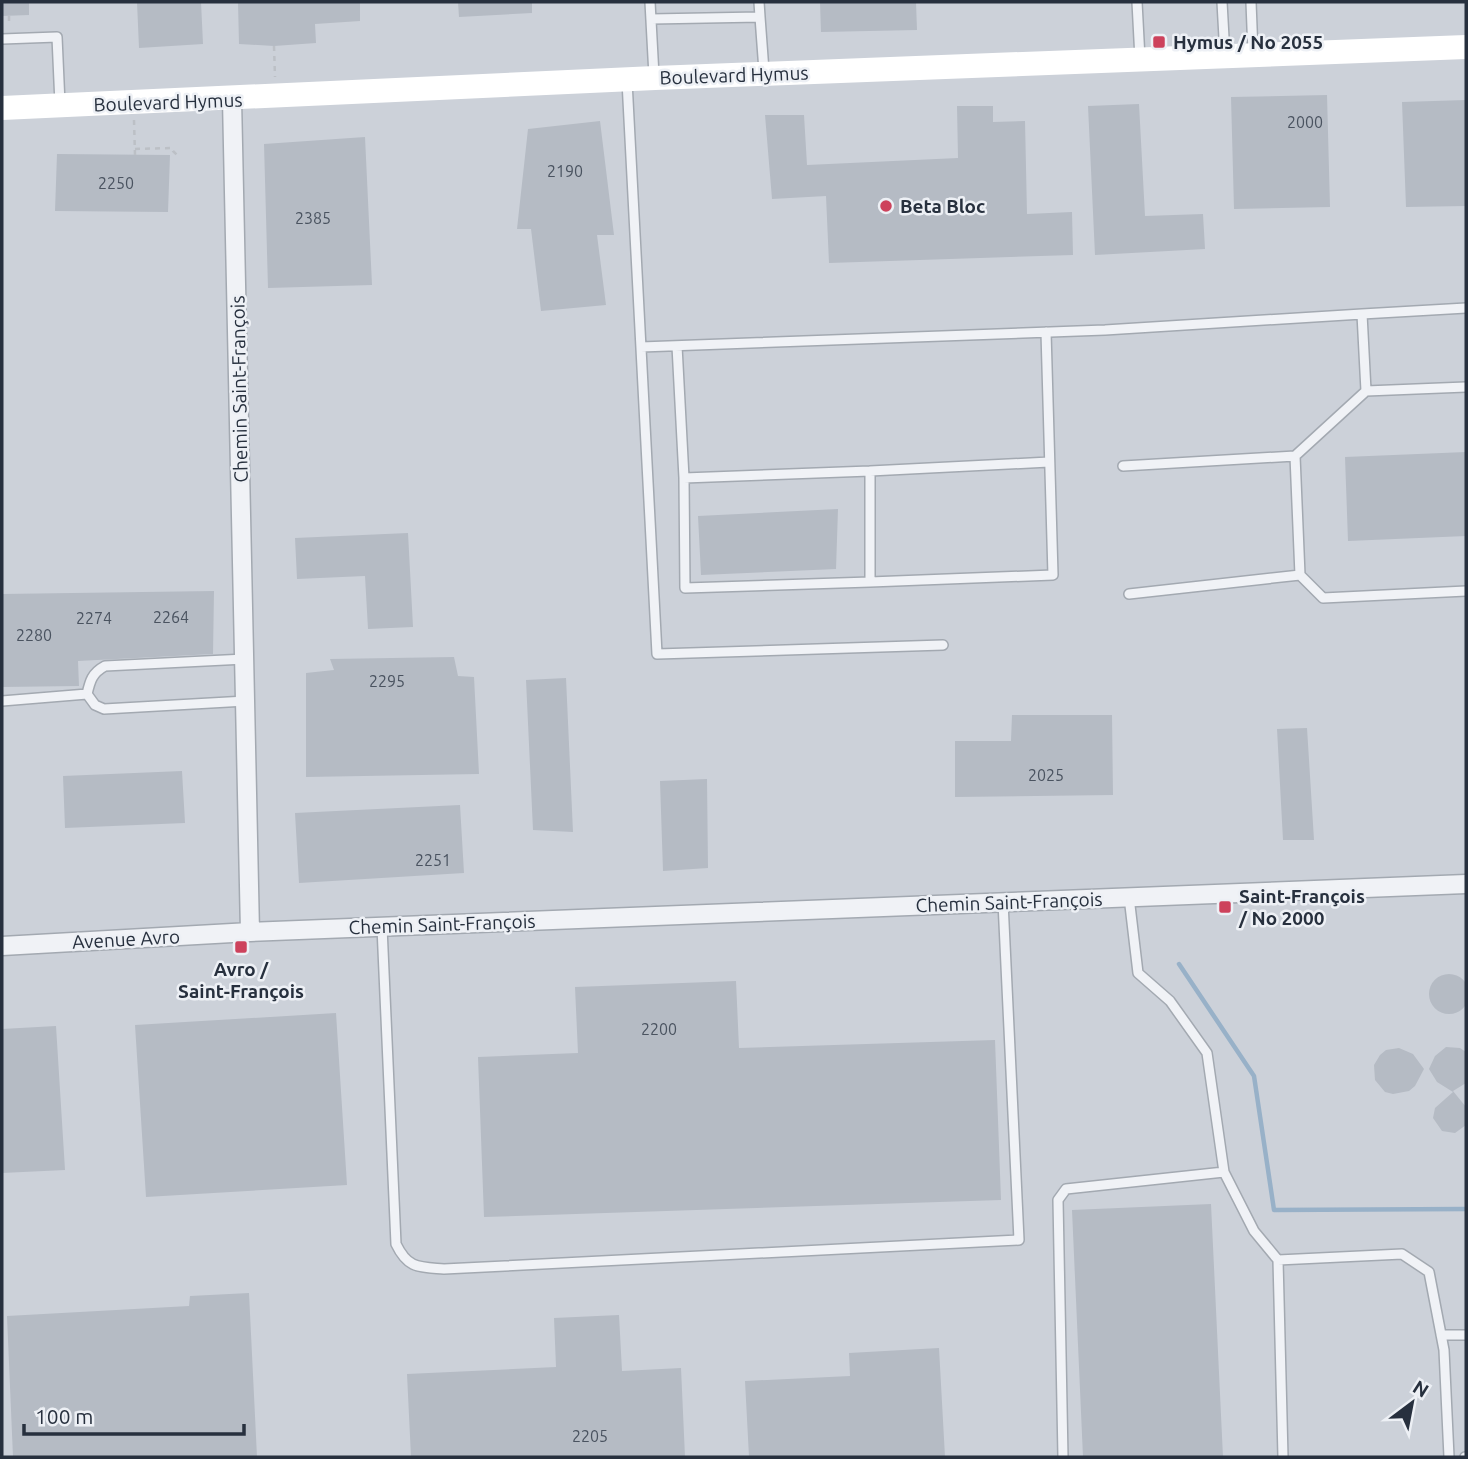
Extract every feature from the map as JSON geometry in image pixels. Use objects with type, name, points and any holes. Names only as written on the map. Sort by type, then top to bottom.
[{"type":"street","name":"Boulevard Hymus","points":[[2,108],[627,79],[1466,47]]},
{"type":"street","name":"Chemin Saint-François","points":[[232,99],[250,932],[1466,884]]},
{"type":"street","name":"Avenue Avro","points":[[2,946],[250,932]]},
{"type":"lane","points":[[650,2],[654,78]]},
{"type":"lane","points":[[759,2],[764,74]]},
{"type":"lane","points":[[1137,2],[1140,59]]},
{"type":"lane","points":[[1222,2],[1225,56]]},
{"type":"lane","points":[[1251,2],[1254,55]]},
{"type":"lane","points":[[651,19],[760,17]]},
{"type":"lane","points":[[2,39],[57,37],[60,106]]},
{"type":"lane","points":[[627,79],[657,654],[943,645]]},
{"type":"lane","points":[[641,347],[1046,332],[1466,308]]},
{"type":"lane","points":[[1362,314],[1366,391]]},
{"type":"lane","points":[[677,346],[684,478],[685,588],[870,582],[1053,575],[1046,332]]},
{"type":"lane","points":[[1123,466],[1295,456],[1366,391],[1466,387]]},
{"type":"lane","points":[[1295,456],[1300,575],[1323,598],[1466,591]]},
{"type":"lane","points":[[684,478],[1049,463]]},
{"type":"lane","points":[[870,471],[870,582]]},
{"type":"lane","points":[[1129,594],[1300,575]]},
{"type":"lane","points":[[245,659],[104,666],[96,671],[90,680],[87,694],[95,705],[104,709],[246,701]]},
{"type":"lane","points":[[2,701],[87,694]]},
{"type":"lane","points":[[1129,897],[1138,973],[1170,1001],[1207,1053],[1224,1172],[1254,1231],[1278,1260],[1283,1457]]},
{"type":"lane","points":[[382,927],[396,1244],[403,1259],[416,1267],[444,1269],[1018,1240],[1003,902]]},
{"type":"lane","points":[[1063,1457],[1058,1200],[1066,1189],[1224,1172]]},
{"type":"lane","points":[[1278,1260],[1402,1254],[1429,1272],[1441,1335],[1449,1457]]},
{"type":"lane","points":[[1441,1335],[1466,1335]]},
{"type":"path","points":[[274,46],[275,80]]},
{"type":"path","points":[[134,120],[135,155]]},
{"type":"path","points":[[135,149],[173,148],[179,157]]},
{"type":"shaded area","points":[[2,2],[1466,2],[1466,1457],[2,1457]]},
{"type":"building","points":[[2,2],[29,2],[29,15],[2,16]]},
{"type":"building","points":[[137,2],[201,2],[203,44],[139,48]]},
{"type":"building","points":[[238,2],[360,2],[360,21],[315,24],[316,43],[274,46],[239,44]]},
{"type":"building","points":[[458,2],[532,2],[532,13],[459,17]]},
{"type":"building","points":[[820,2],[916,2],[917,30],[821,32]]},
{"type":"building","points":[[1327,95],[1330,207],[1234,209],[1231,97]]},
{"type":"building","points":[[1466,100],[1466,206],[1406,207],[1402,102]]},
{"type":"building","points":[[1139,104],[1145,216],[1203,214],[1205,249],[1095,255],[1088,106]]},
{"type":"building","points":[[957,106],[993,106],[993,122],[1025,121],[1027,214],[1072,212],[1073,255],[829,263],[826,196],[772,199],[765,115],[804,115],[807,165],[958,158]]},
{"type":"building","points":[[600,121],[614,235],[597,235],[606,305],[541,311],[531,229],[517,229],[528,129]]},
{"type":"building","points":[[365,137],[372,285],[268,288],[264,144]]},
{"type":"building","points":[[57,154],[170,155],[168,212],[55,211]]},
{"type":"building","points":[[1466,452],[1466,536],[1348,541],[1345,457]]},
{"type":"building","points":[[838,509],[836,569],[701,575],[698,516]]},
{"type":"building","points":[[408,533],[413,627],[368,629],[365,576],[297,579],[295,538]]},
{"type":"building","points":[[214,591],[213,654],[78,661],[79,686],[2,687],[2,594]]},
{"type":"building","points":[[454,657],[458,676],[474,677],[479,774],[306,777],[306,673],[334,670],[330,659]]},
{"type":"building","points":[[566,678],[573,832],[533,830],[526,680]]},
{"type":"building","points":[[1012,715],[1112,715],[1113,795],[955,797],[955,741],[1011,741]]},
{"type":"building","points":[[1307,728],[1314,840],[1283,840],[1277,729]]},
{"type":"building","points":[[182,771],[185,823],[65,828],[63,776]]},
{"type":"building","points":[[707,779],[708,868],[663,871],[660,781]]},
{"type":"building","points":[[460,805],[464,873],[299,883],[295,813]]},
{"type":"building","points":[[1449,974],[1457,975],[1463,980],[1468,986],[1468,1002],[1463,1008],[1457,1013],[1449,1014],[1441,1013],[1435,1008],[1430,1002],[1429,994],[1430,986],[1435,980],[1441,975]]},
{"type":"building","points":[[736,981],[739,1048],[995,1040],[1001,1200],[484,1217],[478,1057],[578,1053],[575,987]]},
{"type":"building","points":[[336,1013],[347,1185],[146,1197],[135,1025]]},
{"type":"building","points":[[56,1026],[65,1170],[2,1173],[2,1029]]},
{"type":"building","points":[[1446,1047],[1460,1048],[1466,1052],[1466,1083],[1453,1091],[1466,1107],[1466,1125],[1455,1133],[1442,1131],[1433,1118],[1435,1108],[1453,1092],[1437,1082],[1429,1069],[1435,1056]]},
{"type":"building","points":[[1399,1048],[1413,1054],[1424,1069],[1415,1086],[1409,1091],[1393,1094],[1385,1092],[1375,1080],[1374,1065],[1386,1050]]},
{"type":"building","points":[[1211,1204],[1223,1457],[1083,1457],[1072,1210]]},
{"type":"building","points":[[249,1293],[257,1457],[13,1457],[7,1316],[189,1306],[190,1296]]},
{"type":"building","points":[[619,1315],[622,1371],[681,1368],[685,1457],[411,1457],[407,1374],[556,1367],[554,1318]]},
{"type":"building","points":[[939,1348],[945,1457],[749,1457],[745,1381],[850,1376],[849,1353]]},
{"type":"waterway","points":[[1179,964],[1254,1076],[1274,1210],[1466,1209]]},
{"type":"place","name":"Hymus / No 2055","points":[[1159,42]]},
{"type":"place","name":"Beta Bloc","points":[[886,206]]},
{"type":"place","name":"Saint-François / No 2000","points":[[1225,907]]},
{"type":"place","name":"Avro / Saint-François","points":[[241,947]]}]
